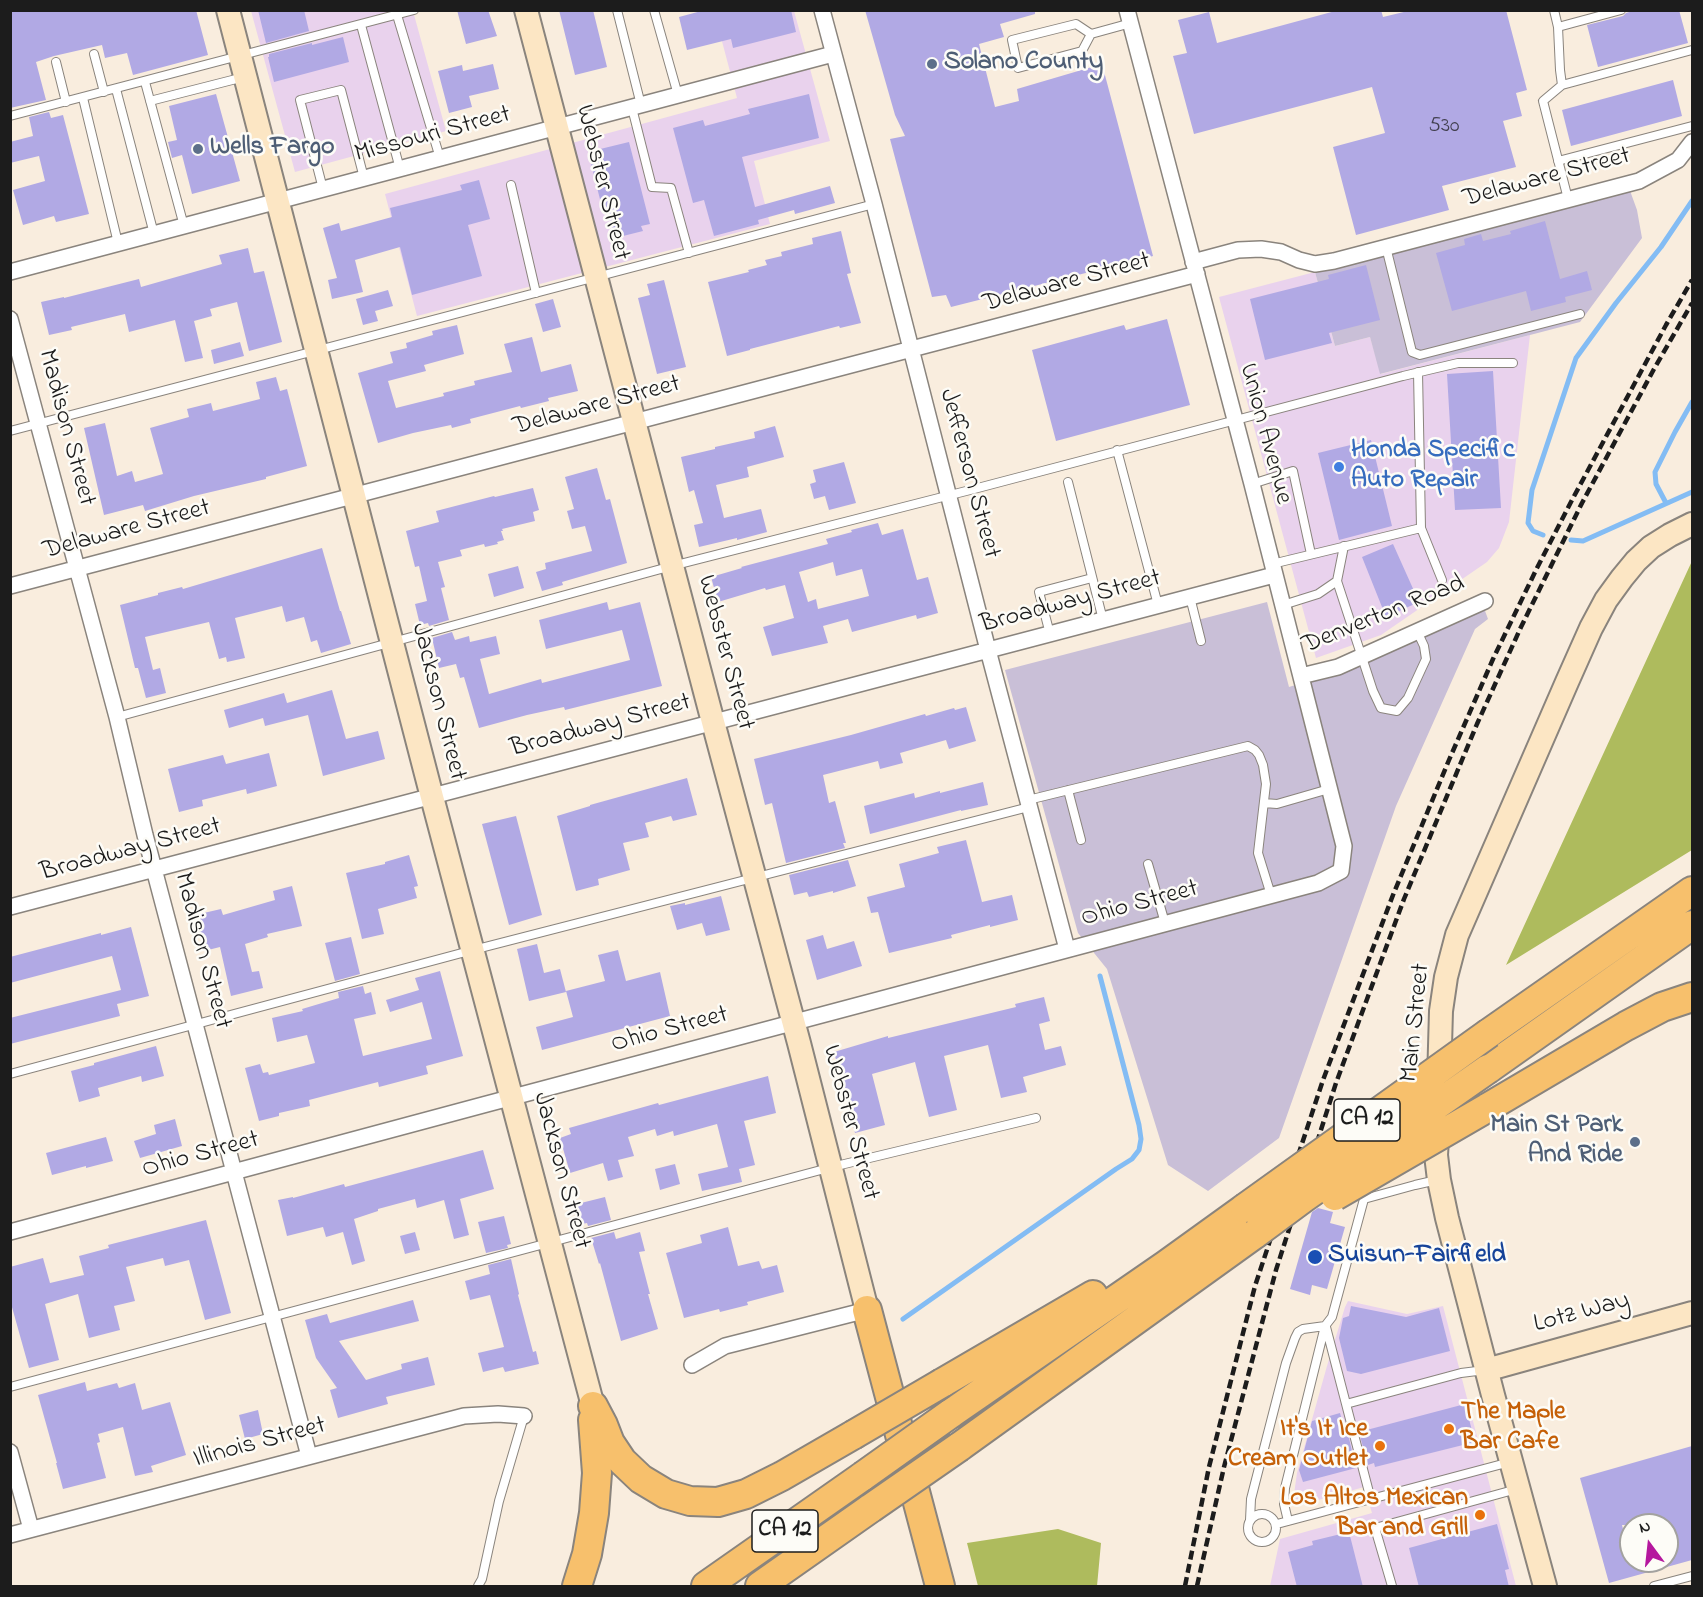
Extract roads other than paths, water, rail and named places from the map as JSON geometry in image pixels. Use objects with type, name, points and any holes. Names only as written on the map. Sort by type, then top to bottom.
[{"type":"highway","name":"CA 12","points":[[706,1587],[1166,1257],[1245,1208],[1692,891]]},
{"type":"highway","name":"CA 12","points":[[760,1587],[1165,1300],[1305,1197],[1692,925]]},
{"type":"highway","points":[[1255,1234],[1311,1210],[1626,1026],[1662,1007],[1692,997]]},
{"type":"highway","points":[[593,1406],[610,1443],[622,1461],[641,1479],[666,1494],[690,1501],[718,1502],[746,1494],[782,1476],[1114,1283],[1166,1257]]},
{"type":"highway","points":[[867,1310],[940,1587]]},
{"type":"highway","points":[[577,1587],[587,1554],[594,1513],[597,1473],[593,1406]]},
{"type":"street","name":"Jackson Street","points":[[228,10],[593,1406]]},
{"type":"street","name":"Webster Street","points":[[526,10],[794,1022],[867,1310]]},
{"type":"street","name":"Jefferson Street","points":[[822,10],[1067,949]]},
{"type":"street","name":"Union Avenue","points":[[1129,17],[1236,421],[1344,846],[1341,871]]},
{"type":"street","name":"Missouri Street","points":[[10,272],[833,54]]},
{"type":"street","name":"Delaware Street","points":[[10,586],[911,350],[1195,268],[1238,250],[1262,249],[1281,252],[1315,264],[1334,261],[1639,181],[1678,160],[1692,141]]},
{"type":"street","name":"Madison Street","points":[[10,319],[117,717],[309,1456]]},
{"type":"street","name":"Main Street","points":[[1545,1587],[1486,1370],[1439,1180],[1436,1155],[1441,1011],[1446,977],[1458,935],[1591,628],[1606,600],[1636,561],[1651,547],[1692,524]]},
{"type":"street","name":"Broadway Street","points":[[10,907],[1190,597],[1273,570]]},
{"type":"street","name":"Denverton Road","points":[[1301,676],[1338,666],[1485,601]]},
{"type":"street","name":"Ohio Street","points":[[10,1232],[1318,883],[1341,871]]},
{"type":"street","points":[[692,1365],[724,1346],[867,1310]]},
{"type":"street","name":"Lotz Way","points":[[1486,1370],[1692,1313]]},
{"type":"street","name":"Illinois Street","points":[[10,1535],[464,1416],[498,1414],[524,1416]]},
{"type":"street","points":[[10,1452],[31,1529]]},
{"type":"lane","points":[[150,101],[361,25],[414,10]]},
{"type":"lane","points":[[617,10],[652,187],[671,188],[688,253]]},
{"type":"lane","points":[[654,10],[678,95]]},
{"type":"lane","points":[[1554,10],[1558,27],[1562,86]]},
{"type":"lane","points":[[1558,27],[1621,10]]},
{"type":"lane","points":[[397,15],[440,159]]},
{"type":"lane","points":[[1091,33],[1076,24],[1012,40],[1018,68],[1082,51],[1091,33],[1129,17]]},
{"type":"lane","points":[[361,25],[400,169]]},
{"type":"lane","points":[[1568,199],[1543,101],[1562,86],[1692,50]]},
{"type":"lane","points":[[94,54],[104,92]]},
{"type":"lane","points":[[56,62],[66,102]]},
{"type":"lane","points":[[10,116],[145,82],[243,67]]},
{"type":"lane","points":[[145,82],[184,226]]},
{"type":"lane","points":[[117,89],[154,234]]},
{"type":"lane","points":[[323,189],[300,100],[341,90],[364,178]]},
{"type":"lane","points":[[83,98],[118,243]]},
{"type":"lane","points":[[1558,161],[1692,126]]},
{"type":"lane","points":[[511,185],[536,293]]},
{"type":"lane","points":[[10,431],[874,204]]},
{"type":"lane","points":[[1386,247],[1412,352],[1420,355],[1580,314]]},
{"type":"lane","points":[[117,717],[672,566],[1418,372],[1458,363],[1513,363]]},
{"type":"lane","points":[[1418,372],[1420,528],[1442,580]]},
{"type":"lane","points":[[1117,450],[1158,605]]},
{"type":"lane","points":[[1252,484],[1293,471],[1311,554]]},
{"type":"lane","points":[[1068,482],[1103,620]]},
{"type":"lane","points":[[1273,570],[1311,554],[1420,528]]},
{"type":"lane","points":[[1344,546],[1337,581],[1373,691],[1381,708],[1397,711],[1408,698],[1426,659],[1424,646],[1417,631]]},
{"type":"lane","points":[[1050,634],[1039,592],[1092,578]]},
{"type":"lane","points":[[1282,605],[1318,594],[1337,581]]},
{"type":"lane","points":[[1190,597],[1202,641]]},
{"type":"lane","points":[[10,1074],[754,877],[1029,803],[1068,790],[1248,746],[1259,755],[1266,784],[1258,852],[1271,895]]},
{"type":"lane","points":[[1264,803],[1277,804],[1329,789]]},
{"type":"lane","points":[[1068,790],[1080,840]]},
{"type":"lane","points":[[1148,864],[1165,923]]},
{"type":"lane","points":[[10,1387],[832,1167],[1036,1118]]},
{"type":"lane","points":[[1288,1521],[1284,1504],[1285,1488],[1325,1326],[1332,1317],[1364,1199],[1439,1180]]},
{"type":"lane","points":[[1325,1326],[1371,1500]]},
{"type":"lane","points":[[1250,1520],[1259,1514],[1270,1515],[1277,1524],[1275,1535],[1266,1542],[1255,1541],[1248,1532],[1251,1498],[1286,1363],[1295,1338],[1303,1329],[1325,1326]]},
{"type":"lane","points":[[1346,1404],[1461,1373],[1486,1370]]},
{"type":"lane","points":[[478,1587],[482,1580],[499,1501],[524,1416]]},
{"type":"lane","points":[[1277,1524],[1511,1462]]},
{"type":"lane","points":[[1392,1587],[1375,1528],[1518,1488]]},
{"type":"lane","points":[[1654,1587],[1692,1576]]},
{"type":"waterway","points":[[1543,535],[1533,531],[1528,523],[1532,490],[1576,358],[1661,247],[1692,201]]},
{"type":"waterway","points":[[1666,503],[1656,484],[1655,472],[1692,402]]},
{"type":"waterway","points":[[1571,540],[1583,541],[1692,492]]},
{"type":"waterway","points":[[903,1319],[1132,1159],[1139,1150],[1141,1139],[1139,1125],[1100,976]]},
{"type":"railway","points":[[1185,1586],[1209,1467],[1255,1286],[1323,1080],[1393,895],[1493,659],[1537,568],[1692,280]]},
{"type":"railway","points":[[1197,1586],[1224,1467],[1276,1270],[1336,1083],[1404,899],[1477,724],[1521,627],[1582,503],[1692,303]]},
{"type":"place","name":"Solano County","points":[[932,64]]},
{"type":"place","name":"Wells Fargo","points":[[198,149]]},
{"type":"place","name":"Honda Specific Auto Repair","points":[[1339,467]]},
{"type":"place","name":"Main St Park And Ride","points":[[1635,1142]]},
{"type":"place","name":"Suisun-Fairfield","points":[[1315,1257]]},
{"type":"place","name":"The Maple Bar Cafe","points":[[1449,1429]]},
{"type":"place","name":"It's It Ice Cream Outlet","points":[[1380,1446]]},
{"type":"place","name":"Los Altos Mexican Bar and Grill","points":[[1480,1515]]}]
